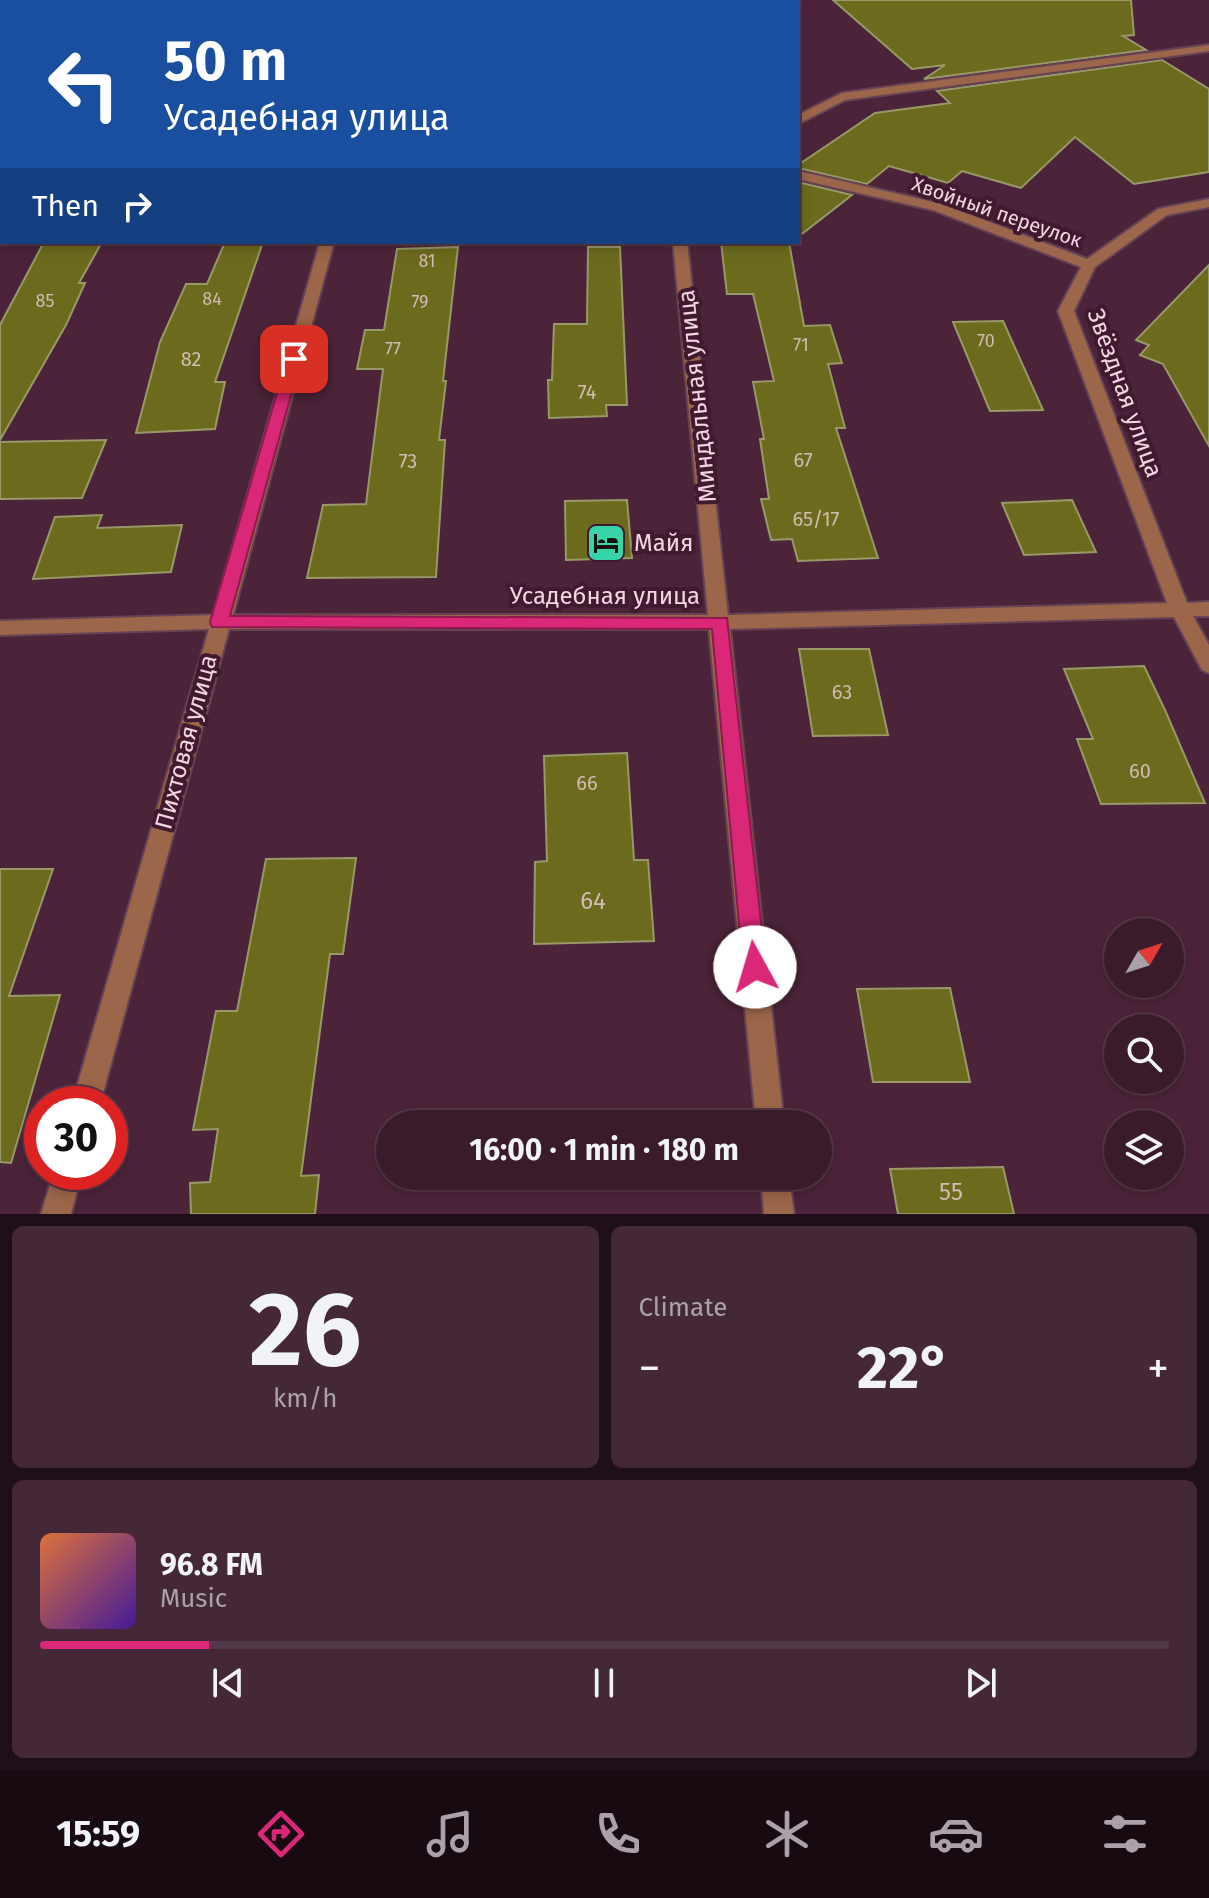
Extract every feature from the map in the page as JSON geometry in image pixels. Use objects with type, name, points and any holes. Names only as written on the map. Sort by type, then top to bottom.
[{"type":"street","points":[[800,119],[842,97],[1209,48]]},
{"type":"street","name":"Хвойный переулок","points":[[800,175],[937,207],[1089,265]]},
{"type":"street","name":"Звёздная улица","points":[[1209,203],[1163,212],[1089,265],[1066,311],[1180,610],[1209,665]]},
{"type":"street","name":"Пихтовая улица","points":[[91,1086],[326,244]]},
{"type":"street","name":"Миндальная улица","points":[[680,244],[769,1110]]},
{"type":"street","name":"Усадебная улица","points":[[0,628],[219,622],[720,622],[1209,609]]},
{"type":"street","points":[[56,1214],[63,1190]]},
{"type":"street","points":[[776,1190],[779,1214]]},
{"type":"building","points":[[833,0],[1131,0],[1134,35],[1123,36],[1146,50],[924,79],[945,65],[912,69]]},
{"type":"building","points":[[1162,60],[1209,89],[1209,172],[1134,184],[1075,137],[1021,188],[962,171],[948,183],[889,166],[867,184],[800,168],[800,164],[875,113],[950,103],[937,91]]},
{"type":"building","points":[[800,182],[852,195],[800,235]]},
{"type":"building","points":[[43,244],[101,244],[79,283],[85,283],[66,325],[0,440],[0,325]]},
{"type":"building","points":[[224,244],[262,244],[215,382],[225,382],[215,429],[136,433],[160,342],[186,284],[207,284]]},
{"type":"building","points":[[721,244],[789,244],[804,326],[830,325],[842,363],[828,364],[845,428],[836,428],[878,558],[798,561],[792,539],[771,540],[761,499],[769,499],[760,439],[764,439],[753,382],[774,381],[753,294],[727,294]]},
{"type":"building","points":[[458,247],[439,440],[445,440],[436,577],[307,578],[323,505],[366,504],[383,369],[357,369],[365,330],[384,330],[397,249]]},
{"type":"building","points":[[588,247],[620,247],[627,405],[606,405],[607,416],[549,418],[548,380],[552,380],[554,324],[587,324]]},
{"type":"building","points":[[1209,265],[1209,446],[1163,364],[1140,355],[1149,345],[1136,340]]},
{"type":"building","points":[[1003,321],[1043,410],[990,411],[953,322]]},
{"type":"building","points":[[106,440],[82,498],[0,499],[0,442]]},
{"type":"building","points":[[627,500],[632,558],[566,560],[565,501]]},
{"type":"building","points":[[1072,500],[1096,552],[1024,555],[1002,503]]},
{"type":"building","points":[[102,515],[97,528],[182,525],[171,572],[33,579],[55,517]]},
{"type":"building","points":[[799,649],[869,649],[888,735],[813,736]]},
{"type":"building","points":[[1144,666],[1205,803],[1101,804],[1077,739],[1093,739],[1064,669]]},
{"type":"building","points":[[627,753],[634,860],[648,860],[654,941],[534,944],[535,862],[547,861],[544,756]]},
{"type":"building","points":[[356,858],[343,954],[330,954],[301,1176],[319,1175],[315,1214],[191,1214],[190,1183],[210,1182],[218,1129],[193,1130],[216,1011],[237,1011],[266,859]]},
{"type":"building","points":[[0,869],[53,869],[9,996],[60,995],[33,1086],[24,1086],[24,1118],[11,1163],[0,1162]]},
{"type":"building","points":[[950,988],[970,1082],[873,1082],[857,989]]},
{"type":"building","points":[[1003,1167],[1014,1214],[898,1214],[890,1169]]},
{"type":"place","name":"Майя","points":[[606,543]]},
{"type":"route","points":[[294,359],[219,622],[720,622],[755,967]]}]
